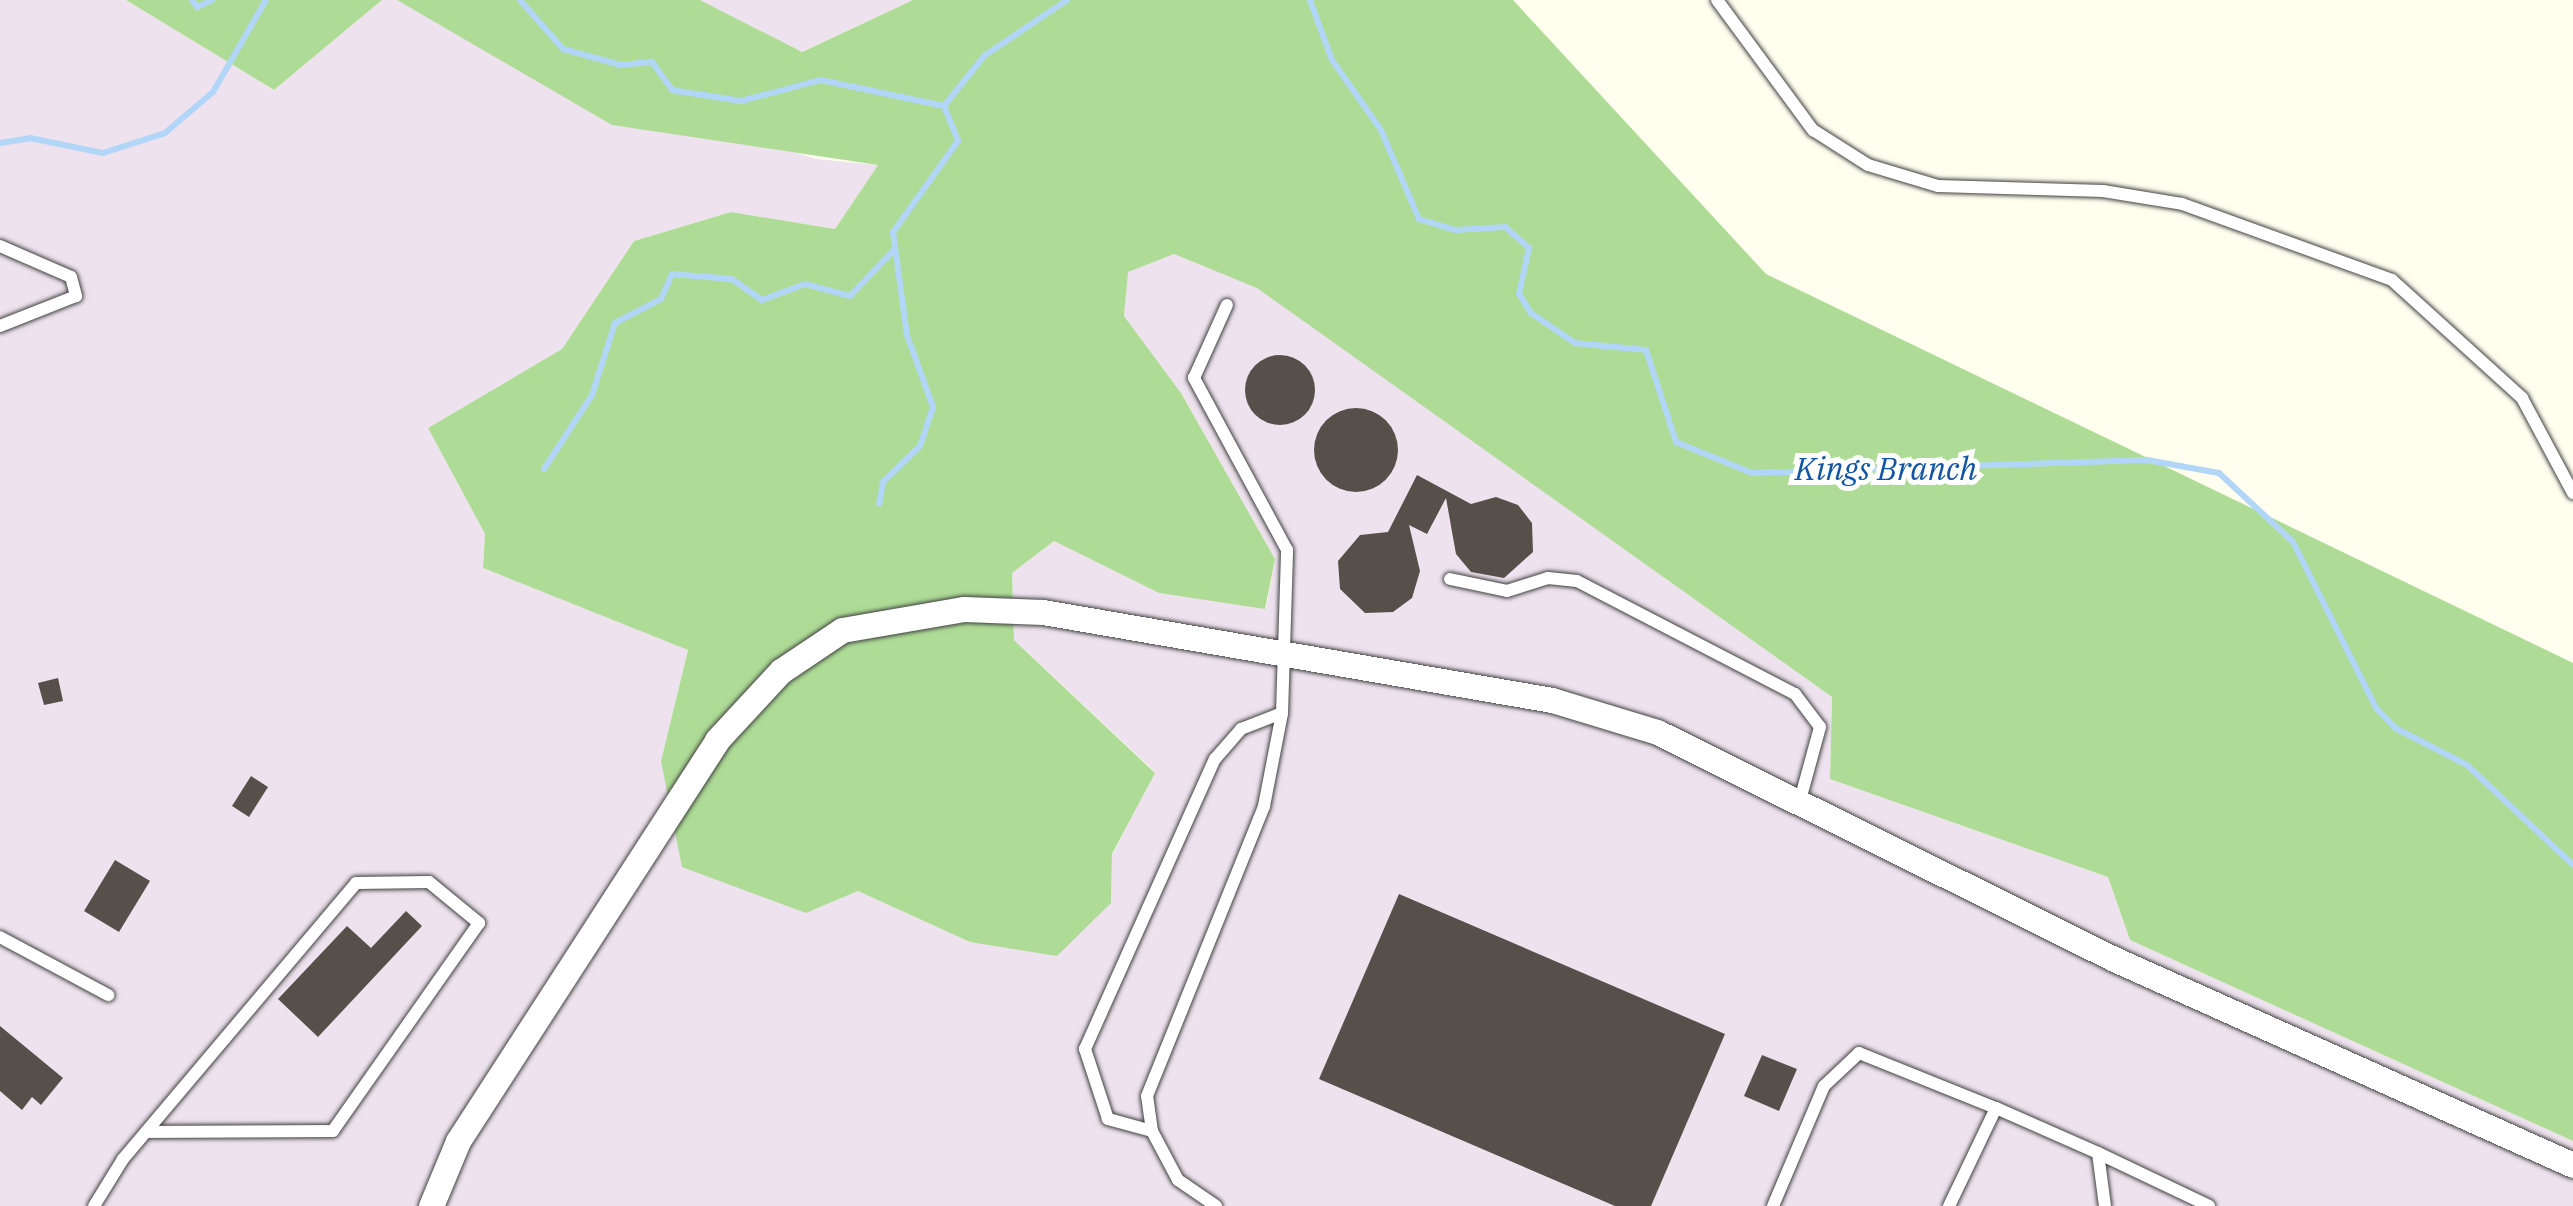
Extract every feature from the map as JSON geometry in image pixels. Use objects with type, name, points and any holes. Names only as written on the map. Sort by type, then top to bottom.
[{"type":"street","points":[[431,1206],[458,1141],[718,740],[781,671],[842,630],[900,614],[1043,612],[1552,700],[1657,732],[2114,959],[2573,1166]]},
{"type":"lane","points":[[1718,0],[1813,130],[1868,164],[1938,186],[2103,191],[2182,204],[2392,280],[2522,398],[2573,493]]},
{"type":"lane","points":[[0,246],[71,277],[76,296],[0,326]]},
{"type":"lane","points":[[1216,1206],[1178,1180],[1152,1131],[1156,1061],[1264,806],[1282,714],[1288,656],[1280,522],[1194,378],[1227,305]]},
{"type":"lane","points":[[1450,579],[1507,591],[1548,578],[1577,581],[1795,694],[1820,728],[1800,800]]},
{"type":"lane","points":[[1152,1131],[1108,1119],[1085,1048],[1215,759],[1242,729],[1282,714]]},
{"type":"lane","points":[[94,1206],[146,1132],[356,883],[429,882],[479,924],[332,1131],[146,1132]]},
{"type":"lane","points":[[0,937],[108,996]]},
{"type":"lane","points":[[1773,1206],[1824,1086],[1859,1053],[1996,1108],[2209,1206]]},
{"type":"lane","points":[[1949,1206],[1996,1108]]},
{"type":"lane","points":[[2098,1153],[2105,1206]]},
{"type":"shaded area","points":[[0,0],[126,0],[274,90],[382,0],[397,0],[502,56],[816,159],[878,165],[835,229],[731,212],[634,241],[562,349],[428,428],[485,534],[483,568],[688,650],[661,761],[806,913],[858,891],[970,942],[1111,903],[1112,855],[1155,772],[1014,640],[1012,573],[1054,541],[1159,593],[1266,608],[1275,559],[1181,393],[1124,316],[1127,272],[1174,254],[1257,287],[1832,697],[1830,779],[2108,877],[2130,940],[2573,1141],[2573,1206],[0,1206]]},
{"type":"shaded area","points":[[700,0],[913,0],[801,52]]},
{"type":"green space","points":[[126,0],[382,0],[274,90]]},
{"type":"green space","points":[[397,0],[700,0],[802,52],[913,0],[1513,0],[1766,274],[2573,663],[2573,1141],[2130,940],[2108,877],[1830,779],[1832,697],[1257,288],[1174,254],[1128,272],[1124,316],[1181,393],[1275,559],[1265,609],[1159,593],[1054,541],[1012,573],[1014,640],[1155,773],[1112,854],[1111,903],[1057,956],[970,942],[858,891],[806,913],[682,867],[661,761],[688,650],[483,568],[485,534],[428,428],[562,349],[634,241],[731,212],[835,229],[878,165],[612,125]]},
{"type":"building","points":[[1280,355],[1304,366],[1315,390],[1304,414],[1280,425],[1256,414],[1245,390],[1256,366]]},
{"type":"building","points":[[1356,408],[1372,411],[1386,420],[1395,434],[1395,466],[1386,480],[1372,489],[1356,492],[1340,489],[1326,480],[1317,466],[1314,450],[1317,434],[1326,420],[1340,411]]},
{"type":"building","points":[[1417,475],[1471,504],[1496,497],[1518,505],[1532,523],[1533,552],[1504,578],[1471,572],[1456,554],[1446,498],[1427,534],[1409,525],[1420,571],[1412,598],[1393,612],[1365,613],[1340,589],[1338,561],[1360,535],[1388,532]]},
{"type":"building","points":[[58,678],[63,701],[44,705],[38,683]]},
{"type":"building","points":[[251,776],[268,787],[249,817],[232,806]]},
{"type":"building","points":[[115,860],[150,881],[119,932],[84,911]]},
{"type":"building","points":[[1399,894],[1725,1034],[1651,1206],[1615,1206],[1319,1079]]},
{"type":"building","points":[[406,911],[422,926],[318,1037],[278,999],[347,926],[371,948]]},
{"type":"building","points":[[0,1026],[63,1078],[41,1105],[32,1097],[22,1110],[0,1091]]},
{"type":"building","points":[[1762,1055],[1797,1069],[1779,1111],[1744,1096]]},
{"type":"waterway","points":[[192,0],[197,7],[212,0]]},
{"type":"waterway","points":[[0,143],[30,138],[103,153],[165,133],[213,92],[266,0]]},
{"type":"waterway","points":[[520,0],[563,49],[621,65],[652,62],[672,90],[741,101],[821,80],[944,106],[958,141],[893,232],[907,335],[933,407],[920,446],[883,482],[879,504]]},
{"type":"waterway","points":[[944,106],[984,56],[1067,0]]},
{"type":"waterway","name":"Kings Branch","points":[[1310,0],[1332,60],[1381,130],[1419,219],[1456,230],[1505,227],[1529,248],[1519,294],[1531,313],[1575,343],[1646,350],[1676,442],[1752,473],[2147,460],[2219,473],[2293,542],[2376,708],[2395,728],[2467,765],[2573,865]]},
{"type":"waterway","points":[[544,469],[592,395],[615,323],[661,299],[672,274],[732,279],[762,300],[805,284],[850,296],[894,250]]}]
